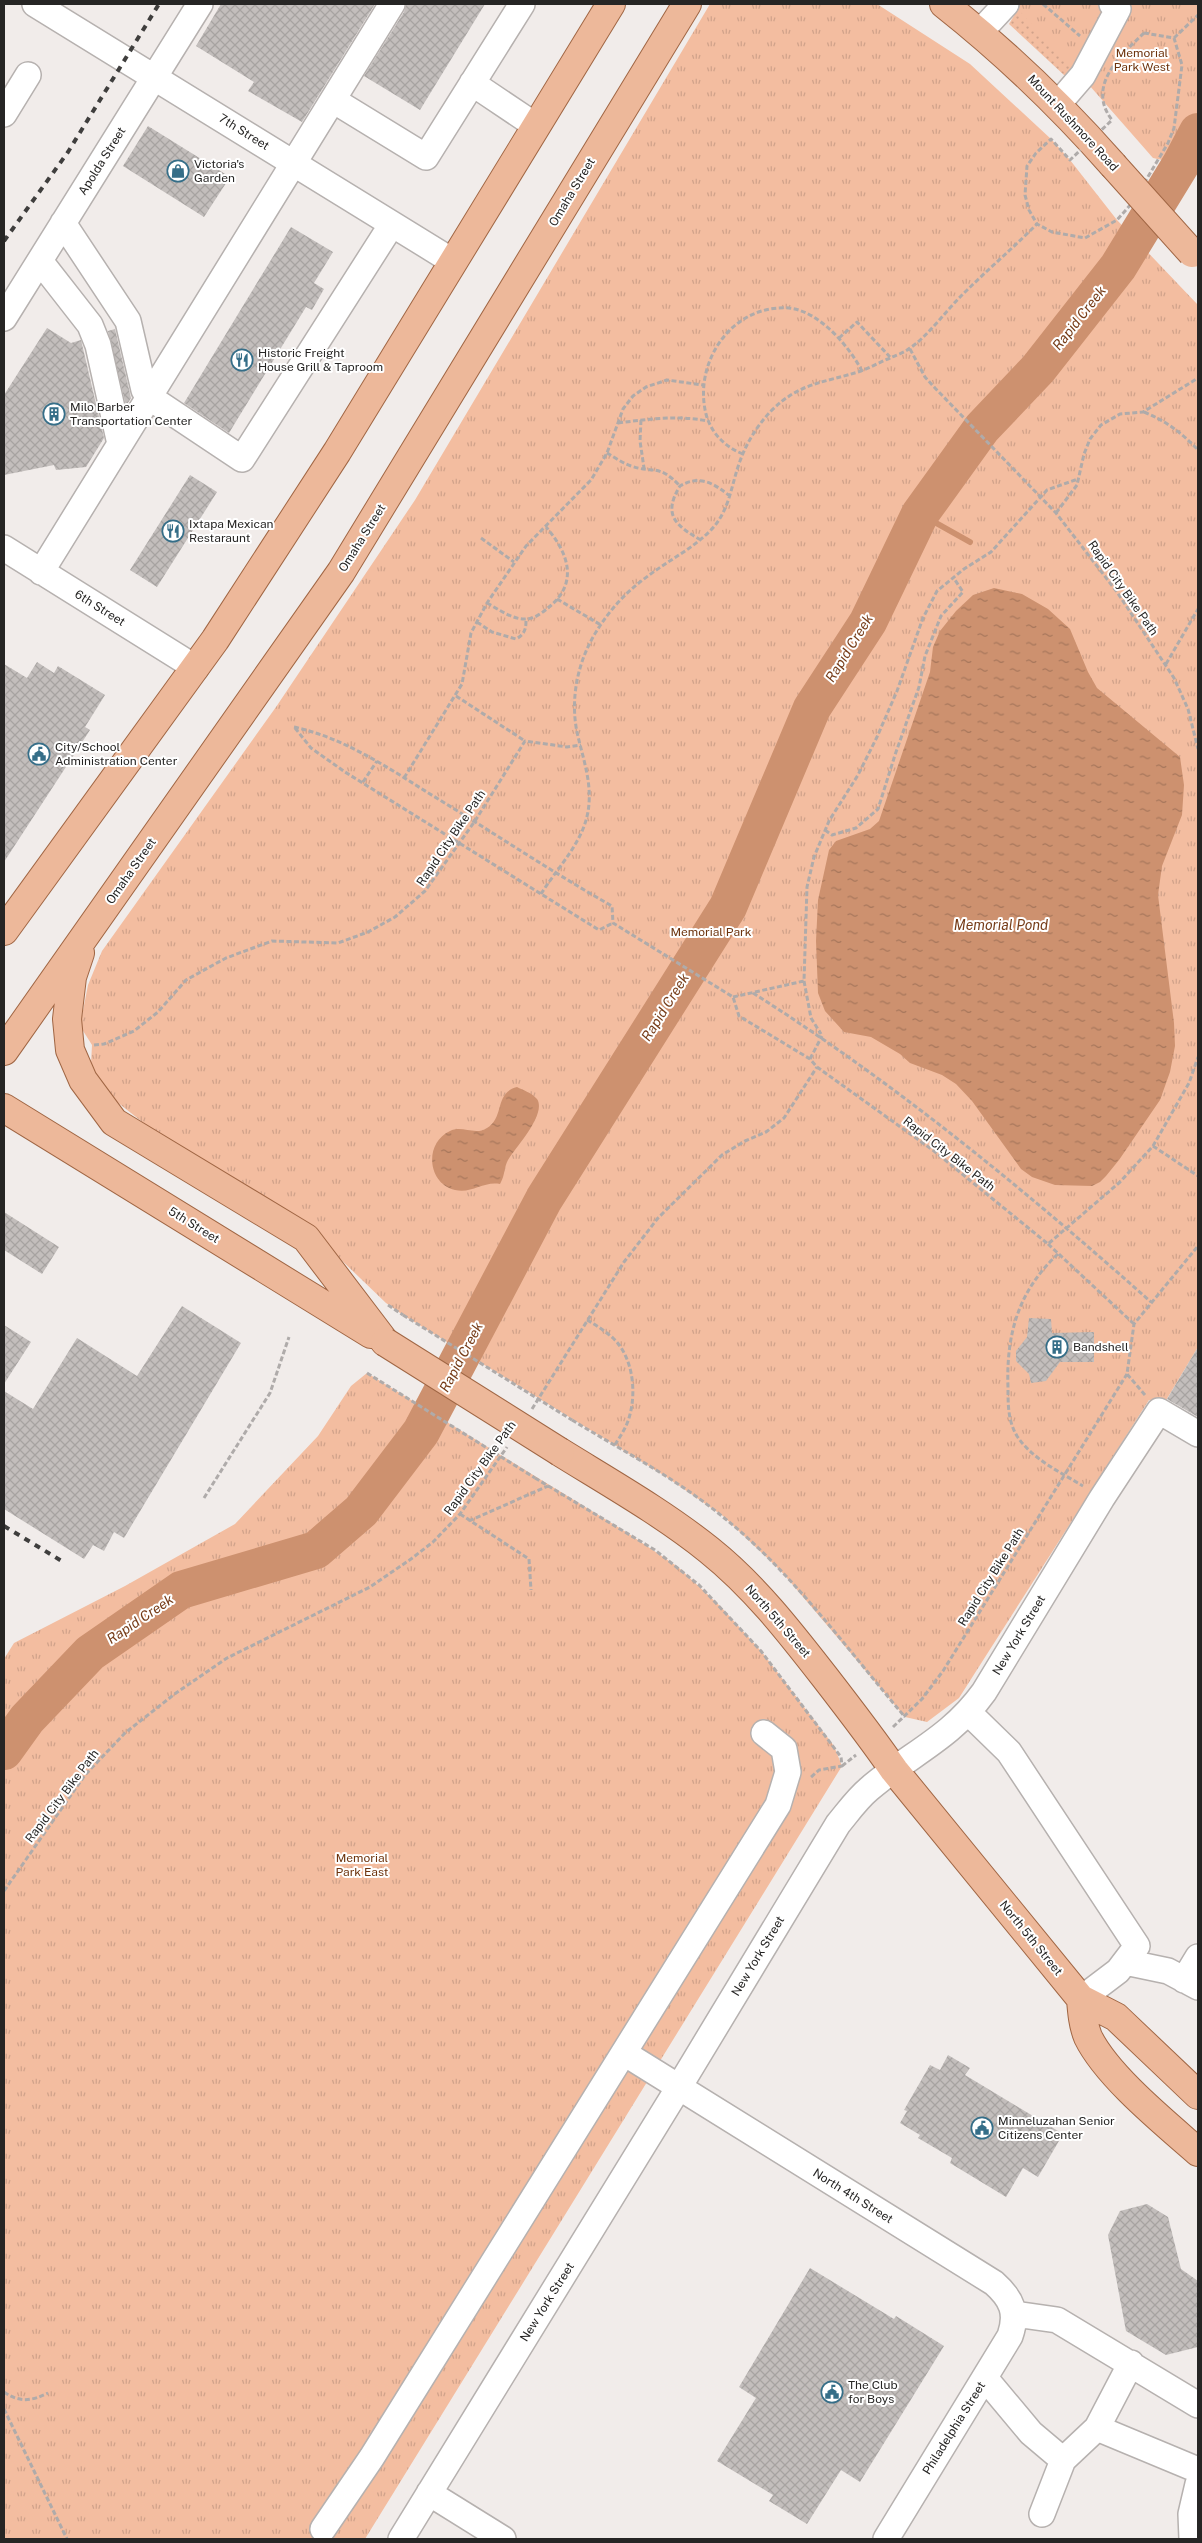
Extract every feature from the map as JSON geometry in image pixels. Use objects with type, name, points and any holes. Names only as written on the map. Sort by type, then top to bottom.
[{"type":"main road","points":[[4,931],[196,668],[337,452],[452,261],[611,4]]},
{"type":"main road","name":"Omaha Street","points":[[4,1051],[341,572],[687,4]]},
{"type":"main road","name":"Mount Rushmore Road","points":[[944,4],[980,32],[1058,104],[1195,256]]},
{"type":"main road","points":[[86,934],[72,977],[67,1019],[70,1050],[83,1080],[114,1122],[306,1238],[385,1342]]},
{"type":"main road","name":"5th Street","points":[[4,1108],[385,1342]]},
{"type":"main road","name":"North 5th Street","points":[[385,1342],[683,1530],[736,1573],[786,1626],[894,1770],[1081,1999],[1116,2017],[1198,2095]]},
{"type":"main road","name":"North 5th Street","points":[[1081,1999],[1088,2036],[1100,2057],[1198,2152]]},
{"type":"street","name":"7th Street","points":[[35,4],[452,261]]},
{"type":"street","name":"Apolda Street","points":[[4,318],[200,4]]},
{"type":"street","points":[[41,572],[392,4]]},
{"type":"street","points":[[333,100],[426,157],[522,4]]},
{"type":"street","points":[[980,32],[1006,4]]},
{"type":"street","points":[[1058,104],[1083,75],[1118,8],[1112,4]]},
{"type":"street","points":[[4,114],[28,75]]},
{"type":"street","points":[[472,83],[536,126]]},
{"type":"street","points":[[63,223],[128,321],[144,390],[149,397],[242,459],[392,224]]},
{"type":"street","points":[[40,261],[90,325],[98,345],[120,444]]},
{"type":"street","name":"6th Street","points":[[4,548],[196,668]]},
{"type":"street","points":[[1159,1412],[1198,1434]]},
{"type":"street","name":"New York Street","points":[[401,2539],[838,1824],[869,1789],[944,1736],[969,1713],[984,1692],[1102,1498],[1159,1412]]},
{"type":"street","points":[[969,1713],[1009,1752],[1137,1946],[1118,1971],[1081,1999]]},
{"type":"street","points":[[323,2530],[376,2450],[778,1804],[788,1772],[784,1749],[764,1733]]},
{"type":"street","points":[[1125,1962],[1168,1971],[1191,1983],[1198,1957]]},
{"type":"street","name":"North 4th Street","points":[[624,2053],[994,2283],[1012,2303],[1015,2314]]},
{"type":"street","points":[[1015,2314],[1058,2320],[1198,2405]]},
{"type":"street","name":"Philadelphia Street","points":[[886,2539],[1010,2336],[1015,2314]]},
{"type":"street","points":[[1042,2514],[1063,2460],[1097,2428],[1131,2363]]},
{"type":"street","points":[[985,2378],[1031,2433],[1063,2460]]},
{"type":"street","points":[[1097,2428],[1198,2470]]},
{"type":"street","points":[[1192,2539],[1191,2514],[1198,2484]]},
{"type":"street","points":[[429,2493],[503,2539]]},
{"type":"path","points":[[1174,38],[1198,15]]},
{"type":"path","points":[[541,894],[554,873],[572,852],[584,827],[589,804],[589,780],[574,707],[576,685],[584,657],[601,625],[617,602],[649,575],[702,540],[717,524],[731,497],[743,454],[750,437],[770,412],[789,396],[812,384],[862,371],[910,348],[1036,224]]},
{"type":"path","points":[[743,454],[726,446],[708,421],[703,385],[711,355],[720,341],[746,318],[765,310],[790,308],[806,314],[839,338],[853,354],[862,371]]},
{"type":"path","points":[[839,338],[857,322],[890,357]]},
{"type":"path","name":"Rapid City Bike Path","points":[[910,348],[925,376],[951,407],[1056,513],[1117,592],[1174,678],[1188,709],[1198,748]]},
{"type":"path","points":[[1143,412],[1198,378]]},
{"type":"path","points":[[404,778],[456,696],[465,675],[467,643],[487,603],[514,562],[591,480],[607,452],[624,409],[633,396],[646,387],[667,380],[703,385]]},
{"type":"path","points":[[1056,513],[1077,485],[1084,454],[1090,439],[1101,425],[1120,414],[1143,412],[1160,418],[1180,431],[1198,450]]},
{"type":"path","points":[[618,423],[657,417],[689,417],[708,421]]},
{"type":"path","points":[[641,420],[640,441],[644,468]]},
{"type":"path","points":[[607,452],[624,463],[664,473],[680,486]]},
{"type":"path","points":[[702,540],[684,530],[672,515],[672,504],[680,486],[697,479],[717,486],[731,497]]},
{"type":"path","points":[[822,1036],[811,1018],[804,981],[807,887],[814,856],[825,830],[877,737],[897,690],[923,618],[937,591],[953,577],[990,552],[1047,490],[1078,479]]},
{"type":"path","points":[[487,603],[510,615],[526,620],[538,616],[557,599],[568,575],[567,560],[560,542],[546,526]]},
{"type":"path","points":[[481,538],[514,562]]},
{"type":"path","points":[[825,830],[832,835],[856,828],[878,809],[919,687],[925,656],[942,616],[963,592],[953,577]]},
{"type":"path","points":[[557,599],[601,625]]},
{"type":"path","points":[[1166,664],[1198,609]]},
{"type":"path","points":[[477,622],[492,632],[516,639],[522,636],[526,629],[526,620]]},
{"type":"path","points":[[456,696],[525,741],[567,747],[581,746]]},
{"type":"path","points":[[614,923],[599,930],[459,844],[311,748],[294,727],[322,733],[377,761],[475,821],[554,873],[612,906],[614,923],[733,997],[804,981]]},
{"type":"path","name":"Rapid City Bike Path","points":[[85,1046],[104,1044],[134,1031],[158,1012],[186,980],[250,947],[280,941],[338,943],[368,932],[414,903],[425,891],[475,821],[525,741]]},
{"type":"path","points":[[363,782],[377,761]]},
{"type":"path","points":[[752,992],[822,1036],[948,1130],[1066,1226],[1151,1302]]},
{"type":"path","name":"Rapid City Bike Path","points":[[733,997],[738,1016],[810,1059],[817,1067],[934,1151],[1048,1244],[1134,1324]]},
{"type":"path","points":[[810,1059],[822,1036]]},
{"type":"path","points":[[1048,1244],[1066,1226],[1120,1182],[1153,1146],[1189,1083],[1198,1057]]},
{"type":"path","points":[[531,1411],[624,1262],[658,1218],[722,1154],[766,1132],[784,1118],[817,1067]]},
{"type":"path","points":[[1153,1146],[1198,1176]]},
{"type":"path","name":"Rapid City Bike Path","points":[[842,1766],[905,1717],[943,1671],[1126,1374],[1134,1324],[1198,1246]]},
{"type":"path","points":[[1058,1254],[1034,1278],[1022,1301],[1010,1335],[1007,1364],[1009,1416],[1017,1435],[1028,1449],[1102,1498]]},
{"type":"path","points":[[403,1315],[614,1446],[629,1418],[632,1400],[632,1381],[628,1362],[613,1338],[587,1320]]},
{"type":"path","points":[[204,1498],[270,1393],[289,1337]]},
{"type":"path","points":[[367,1373],[655,1550],[678,1567],[722,1607],[761,1651],[841,1757],[842,1766],[820,1770],[811,1776],[806,1785]]},
{"type":"path","points":[[1126,1374],[1159,1412]]},
{"type":"path","name":"Rapid City Bike Path","points":[[4,1891],[85,1775],[125,1732],[227,1658],[370,1587],[394,1572],[433,1542],[460,1514],[509,1444]]},
{"type":"path","points":[[469,1521],[548,1486]]},
{"type":"path","points":[[460,1514],[529,1559],[531,1590]]},
{"type":"path","points":[[4,2392],[19,2401],[35,2400],[48,2393]]},
{"type":"path","points":[[4,2409],[67,2539]]},
{"type":"green space","name":"Memorial Park","points":[[710,4],[877,4],[970,64],[1051,139],[1117,220],[1198,305],[1198,1347],[1165,1402],[1149,1400],[959,1698],[927,1722],[905,1717],[781,1571],[723,1516],[665,1476],[403,1315],[386,1303],[334,1253],[150,1128],[117,1102],[98,1078],[91,1064],[92,1045],[80,1026],[88,985],[102,951],[276,707],[415,500]]},
{"type":"green space","name":"Memorial Park West","points":[[1013,4],[1198,4],[1198,132],[1181,164],[1153,158],[1089,85]]},
{"type":"green space","points":[[1019,7],[1104,15],[1069,75],[1064,75],[1009,24]]},
{"type":"green space","name":"Memorial Park East","points":[[367,1373],[626,1532],[678,1567],[721,1607],[761,1651],[834,1746],[842,1766],[365,2539],[4,2539],[4,1659],[14,1643],[125,1586],[235,1524],[318,1436],[351,1386]]},
{"type":"water","name":"Memorial Pond","points":[[994,588],[1022,594],[1048,609],[1070,629],[1088,672],[1097,688],[1180,757],[1184,785],[1182,815],[1162,866],[1158,895],[1174,1023],[1175,1046],[1170,1072],[1160,1100],[1119,1160],[1100,1182],[1092,1186],[1055,1185],[1032,1177],[1021,1169],[972,1101],[956,1084],[942,1075],[910,1063],[900,1054],[871,1037],[844,1032],[825,1011],[818,993],[816,941],[818,900],[829,850],[836,841],[870,829],[879,821],[930,672],[933,647],[940,631],[956,611],[973,595]]},
{"type":"water","points":[[517,1087],[530,1093],[537,1099],[539,1105],[538,1113],[529,1130],[508,1160],[500,1184],[488,1184],[461,1191],[446,1186],[439,1180],[434,1171],[432,1162],[436,1144],[442,1137],[455,1129],[478,1131],[487,1128],[496,1118],[505,1094]]},
{"type":"building","points":[[221,4],[375,4],[302,122],[248,91],[254,82],[196,46]]},
{"type":"building","points":[[406,4],[485,4],[420,110],[364,76],[404,12]]},
{"type":"building","points":[[148,126],[230,177],[204,217],[123,166]]},
{"type":"building","name":"Historic Freight House Grill & Taproom","points":[[291,227],[333,252],[314,283],[324,289],[312,310],[306,307],[229,433],[184,403]]},
{"type":"building","name":"Milo Barber Transportation Center","points":[[47,328],[71,343],[81,340],[104,438],[86,467],[56,470],[54,465],[4,475],[4,395]]},
{"type":"building","points":[[115,329],[131,398],[126,406],[108,331]]},
{"type":"building","name":"Ixtapa Mexican Restaraunt","points":[[190,475],[217,492],[157,587],[130,570]]},
{"type":"building","name":"City/School Administration Center","points":[[37,662],[54,673],[58,666],[105,695],[85,727],[90,730],[4,862],[4,664],[27,678]]},
{"type":"building","points":[[4,1212],[59,1247],[42,1274],[4,1250]]},
{"type":"building","points":[[182,1306],[241,1343],[124,1538],[114,1532],[104,1551],[93,1545],[84,1559],[4,1509],[4,1391],[33,1409],[77,1338],[137,1376]]},
{"type":"building","name":"Bandshell","points":[[1029,1318],[1051,1319],[1052,1333],[1094,1332],[1094,1362],[1060,1362],[1046,1381],[1031,1383],[1029,1374],[1016,1361],[1016,1351],[1027,1337]]},
{"type":"building","points":[[4,1325],[31,1342],[4,1384]]},
{"type":"building","points":[[1198,1347],[1198,1417],[1167,1399]]},
{"type":"building","name":"Minneluzahan Senior Citizens Center","points":[[948,2055],[970,2068],[965,2075],[1063,2134],[1038,2177],[1023,2168],[1006,2197],[950,2163],[952,2158],[918,2138],[920,2135],[900,2123],[907,2111],[904,2110],[930,2065],[940,2070]]},
{"type":"building","points":[[1147,2204],[1168,2217],[1181,2269],[1198,2281],[1198,2347],[1166,2355],[1126,2331],[1108,2235],[1120,2211]]},
{"type":"building","name":"The Club for Boys","points":[[810,2268],[894,2319],[896,2316],[944,2346],[860,2482],[841,2470],[807,2524],[769,2501],[773,2495],[717,2461],[756,2398],[739,2387]]},
{"type":"waterway","name":"Rapid Creek","points":[[4,1751],[27,1719],[90,1653],[181,1590],[316,1550],[361,1511],[421,1432],[544,1199],[728,907],[812,708],[868,622],[920,514],[982,428],[1038,369],[1118,267],[1181,164],[1198,132]]},
{"type":"waterway","points":[[920,514],[970,542]]},
{"type":"railway","points":[[4,241],[68,152],[159,4]]},
{"type":"railway","points":[[4,1526],[65,1563]]},
{"type":"place","name":"Victoria's Garden","points":[[178,171]]},
{"type":"place","name":"Historic Freight House Grill & Taproom","points":[[242,360]]},
{"type":"place","name":"Milo Barber Transportation Center","points":[[54,414]]},
{"type":"place","name":"Ixtapa Mexican Restaraunt","points":[[173,531]]},
{"type":"place","name":"City/School Administration Center","points":[[39,754]]},
{"type":"place","name":"Bandshell","points":[[1057,1347]]},
{"type":"place","name":"Minneluzahan Senior Citizens Center","points":[[982,2128]]},
{"type":"place","name":"The Club for Boys","points":[[832,2392]]}]
